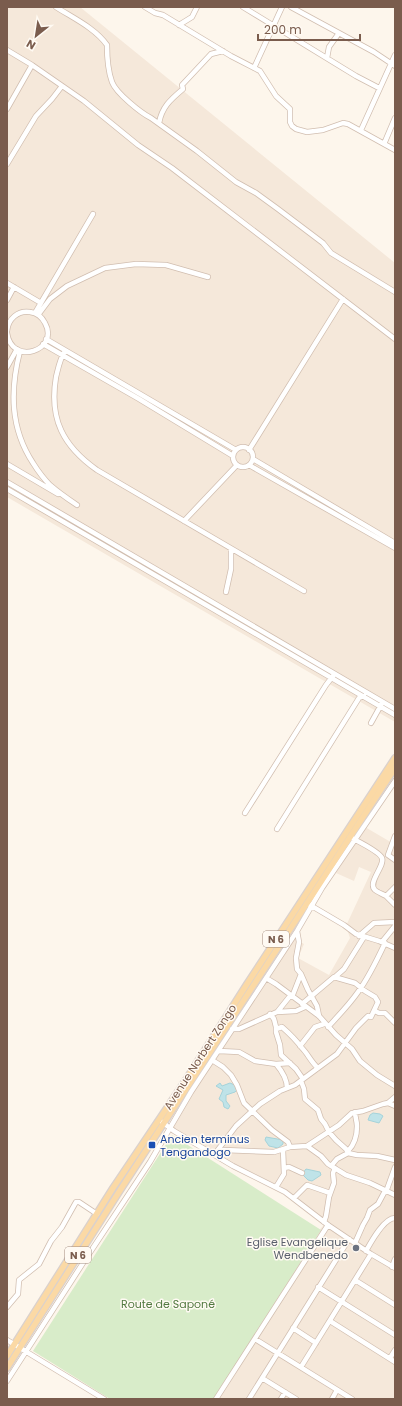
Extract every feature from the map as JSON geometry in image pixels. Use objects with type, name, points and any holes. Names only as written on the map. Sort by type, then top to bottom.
[{"type":"main road","name":"Avenue Norbert Zongo","points":[[7,1356],[17,1347],[151,1143],[161,1122],[395,758]]},
{"type":"main road","name":"Avenue Norbert Zongo","points":[[7,1368],[17,1347],[97,1214],[309,905],[353,839],[395,768]]},
{"type":"street","points":[[56,7],[95,33],[104,41],[107,45],[113,84],[143,114],[159,123],[236,182],[256,193],[278,209],[323,243],[331,253],[395,292]]},
{"type":"street","points":[[145,7],[260,71],[276,96],[290,109],[290,122],[296,129],[314,132],[344,123],[352,125],[395,150]]},
{"type":"street","points":[[179,25],[192,17],[196,7]]},
{"type":"street","points":[[243,7],[356,76],[379,88]]},
{"type":"street","points":[[254,68],[282,7]]},
{"type":"street","points":[[291,7],[316,22],[374,52],[393,65]]},
{"type":"street","points":[[327,58],[329,47],[339,33]]},
{"type":"street","points":[[7,50],[32,65],[84,101],[138,145],[172,168],[395,340]]},
{"type":"street","points":[[159,123],[161,112],[183,89],[182,85],[211,54],[223,51]]},
{"type":"street","points":[[361,130],[379,88],[393,65],[395,55]]},
{"type":"street","points":[[7,109],[32,65]]},
{"type":"street","points":[[7,164],[36,116],[62,86]]},
{"type":"street","points":[[384,144],[395,118]]},
{"type":"street","points":[[37,314],[41,303],[93,214]]},
{"type":"street","points":[[37,314],[50,299],[67,286],[105,268],[136,264],[166,265],[208,277]]},
{"type":"street","points":[[7,283],[41,303]]},
{"type":"street","points":[[7,300],[14,287]]},
{"type":"street","points":[[249,450],[343,299]]},
{"type":"street","points":[[7,316],[9,321],[7,332],[10,342],[19,350],[26,352],[33,351],[39,349],[45,342],[48,332],[46,325],[43,319],[37,314],[22,312],[9,321]]},
{"type":"street","points":[[45,342],[236,450]]},
{"type":"street","points":[[7,367],[9,359],[19,350]]},
{"type":"street","points":[[7,464],[77,505],[49,484],[39,473],[21,441],[13,411],[13,390],[19,350]]},
{"type":"street","points":[[64,353],[53,393],[56,419],[64,437],[73,450],[97,470],[304,591]]},
{"type":"street","points":[[140,397],[233,456],[233,459],[237,465],[243,467],[250,465],[395,544]]},
{"type":"street","points":[[233,456],[236,450],[243,447],[249,450],[253,455],[250,465]]},
{"type":"street","points":[[253,459],[395,548]]},
{"type":"street","points":[[184,521],[237,465]]},
{"type":"street","points":[[7,482],[371,695],[395,715]]},
{"type":"street","points":[[7,489],[362,696],[395,709]]},
{"type":"street","points":[[226,592],[231,569],[231,548]]},
{"type":"street","points":[[245,813],[326,685],[336,674]]},
{"type":"street","points":[[277,829],[359,698],[362,696],[371,695]]},
{"type":"street","points":[[371,723],[382,704]]},
{"type":"street","points":[[395,781],[353,839],[375,851],[381,857],[381,863],[373,885],[375,890],[386,896],[395,905]]},
{"type":"street","points":[[395,836],[388,855],[395,860]]},
{"type":"street","points":[[386,896],[395,887]]},
{"type":"street","points":[[7,1381],[150,1162],[191,1092],[297,931],[309,905],[362,936],[395,948]]},
{"type":"street","points":[[232,1029],[239,1029],[278,1011],[295,1012],[344,969],[362,936],[374,923],[395,922]]},
{"type":"street","points":[[300,1046],[315,1027],[326,1025],[351,1001],[373,968],[384,943],[395,926]]},
{"type":"street","points":[[297,931],[299,942],[296,962],[297,970],[301,974],[318,1007],[319,1016]]},
{"type":"street","points":[[278,1011],[291,996],[301,974]]},
{"type":"street","points":[[214,1153],[236,1126],[260,1104],[295,1085],[328,1059],[337,1054],[344,1043],[366,1018],[368,1016],[372,1017],[378,1002],[376,998],[351,981],[335,977]]},
{"type":"street","points":[[266,978],[319,1016],[326,1025],[352,1049],[358,1059],[381,1078],[395,1085]]},
{"type":"street","points":[[375,1011],[384,1013],[395,1023]]},
{"type":"street","points":[[270,1014],[274,1019],[280,1045],[280,1054],[290,1063],[302,1080],[306,1098],[318,1110],[320,1119],[325,1124],[329,1132],[348,1152],[395,1160]]},
{"type":"street","points":[[276,1029],[282,1027],[295,1039],[318,1068]]},
{"type":"street","points":[[219,1051],[239,1052],[255,1061],[276,1064],[290,1063]]},
{"type":"street","points":[[212,1060],[223,1067],[231,1076],[244,1103],[272,1130],[288,1142],[290,1147]]},
{"type":"street","points":[[276,1064],[283,1073],[287,1088]]},
{"type":"street","points":[[214,1153],[224,1150],[274,1152],[290,1147],[307,1146],[339,1125],[354,1112],[388,1103],[395,1097]]},
{"type":"street","points":[[388,1103],[395,1106]]},
{"type":"street","points":[[216,1399],[255,1339],[326,1223],[330,1193],[334,1183],[333,1167],[337,1159],[348,1152],[356,1135],[357,1125],[354,1112]]},
{"type":"street","points":[[161,1122],[247,1174],[276,1187],[294,1198],[326,1223],[366,1251],[394,1268],[395,1259]]},
{"type":"street","points":[[307,1146],[347,1176],[370,1183],[395,1195]]},
{"type":"street","points":[[276,1187],[284,1176],[283,1150]]},
{"type":"street","points":[[284,1168],[289,1167],[302,1173]]},
{"type":"street","points":[[355,1243],[363,1225],[368,1218],[370,1210],[378,1204],[386,1191],[395,1167]]},
{"type":"street","points":[[294,1198],[308,1185],[330,1193]]},
{"type":"street","points":[[7,1308],[18,1294],[20,1280],[39,1264],[51,1241],[62,1227],[76,1202],[79,1202],[97,1214]]},
{"type":"street","points":[[366,1251],[385,1223],[390,1219],[395,1218]]},
{"type":"street","points":[[249,1399],[349,1239]]},
{"type":"street","points":[[301,1368],[371,1254]]},
{"type":"street","points":[[355,1280],[395,1304]]},
{"type":"street","points":[[318,1287],[395,1335]]},
{"type":"street","points":[[330,1321],[395,1362]]},
{"type":"street","points":[[293,1328],[316,1343]]},
{"type":"street","points":[[255,1339],[352,1399]]},
{"type":"street","points":[[7,1340],[102,1398]]},
{"type":"street","points":[[390,1358],[395,1350]]},
{"type":"street","points":[[262,1378],[296,1399]]},
{"type":"street","points":[[332,1399],[337,1390]]},
{"type":"street","points":[[280,1399],[285,1392]]},
{"type":"shaded area","points":[[7,7],[80,7],[395,263],[395,722],[7,497]]},
{"type":"shaded area","points":[[365,827],[394,844],[395,842],[395,1399],[213,1399],[321,1228],[327,1222],[280,1186],[233,1165],[170,1128],[211,1063],[230,1038],[236,1025],[293,938],[304,944],[298,958],[329,975],[350,938],[347,929],[345,928],[371,872],[359,867],[354,881],[336,873]]},
{"type":"green space","name":"Route de Saponé","points":[[172,1135],[321,1230],[214,1399],[110,1399],[33,1351]]},
{"type":"water","points":[[220,1083],[222,1086],[230,1083],[237,1086],[238,1089],[235,1092],[226,1095],[226,1101],[230,1106],[228,1109],[224,1107],[223,1102],[219,1099],[223,1090],[216,1086]]},
{"type":"water","points":[[373,1113],[383,1116],[379,1123],[368,1120],[370,1115]]},
{"type":"water","points":[[266,1137],[283,1140],[283,1144],[278,1148],[269,1146],[265,1140]]},
{"type":"water","points":[[306,1169],[320,1172],[321,1175],[312,1181],[308,1180],[302,1174]]},
{"type":"place","name":"Ancien terminus Tengandogo","points":[[152,1145]]},
{"type":"place","name":"Eglise Evangelique Wendbenedo","points":[[356,1248]]}]
